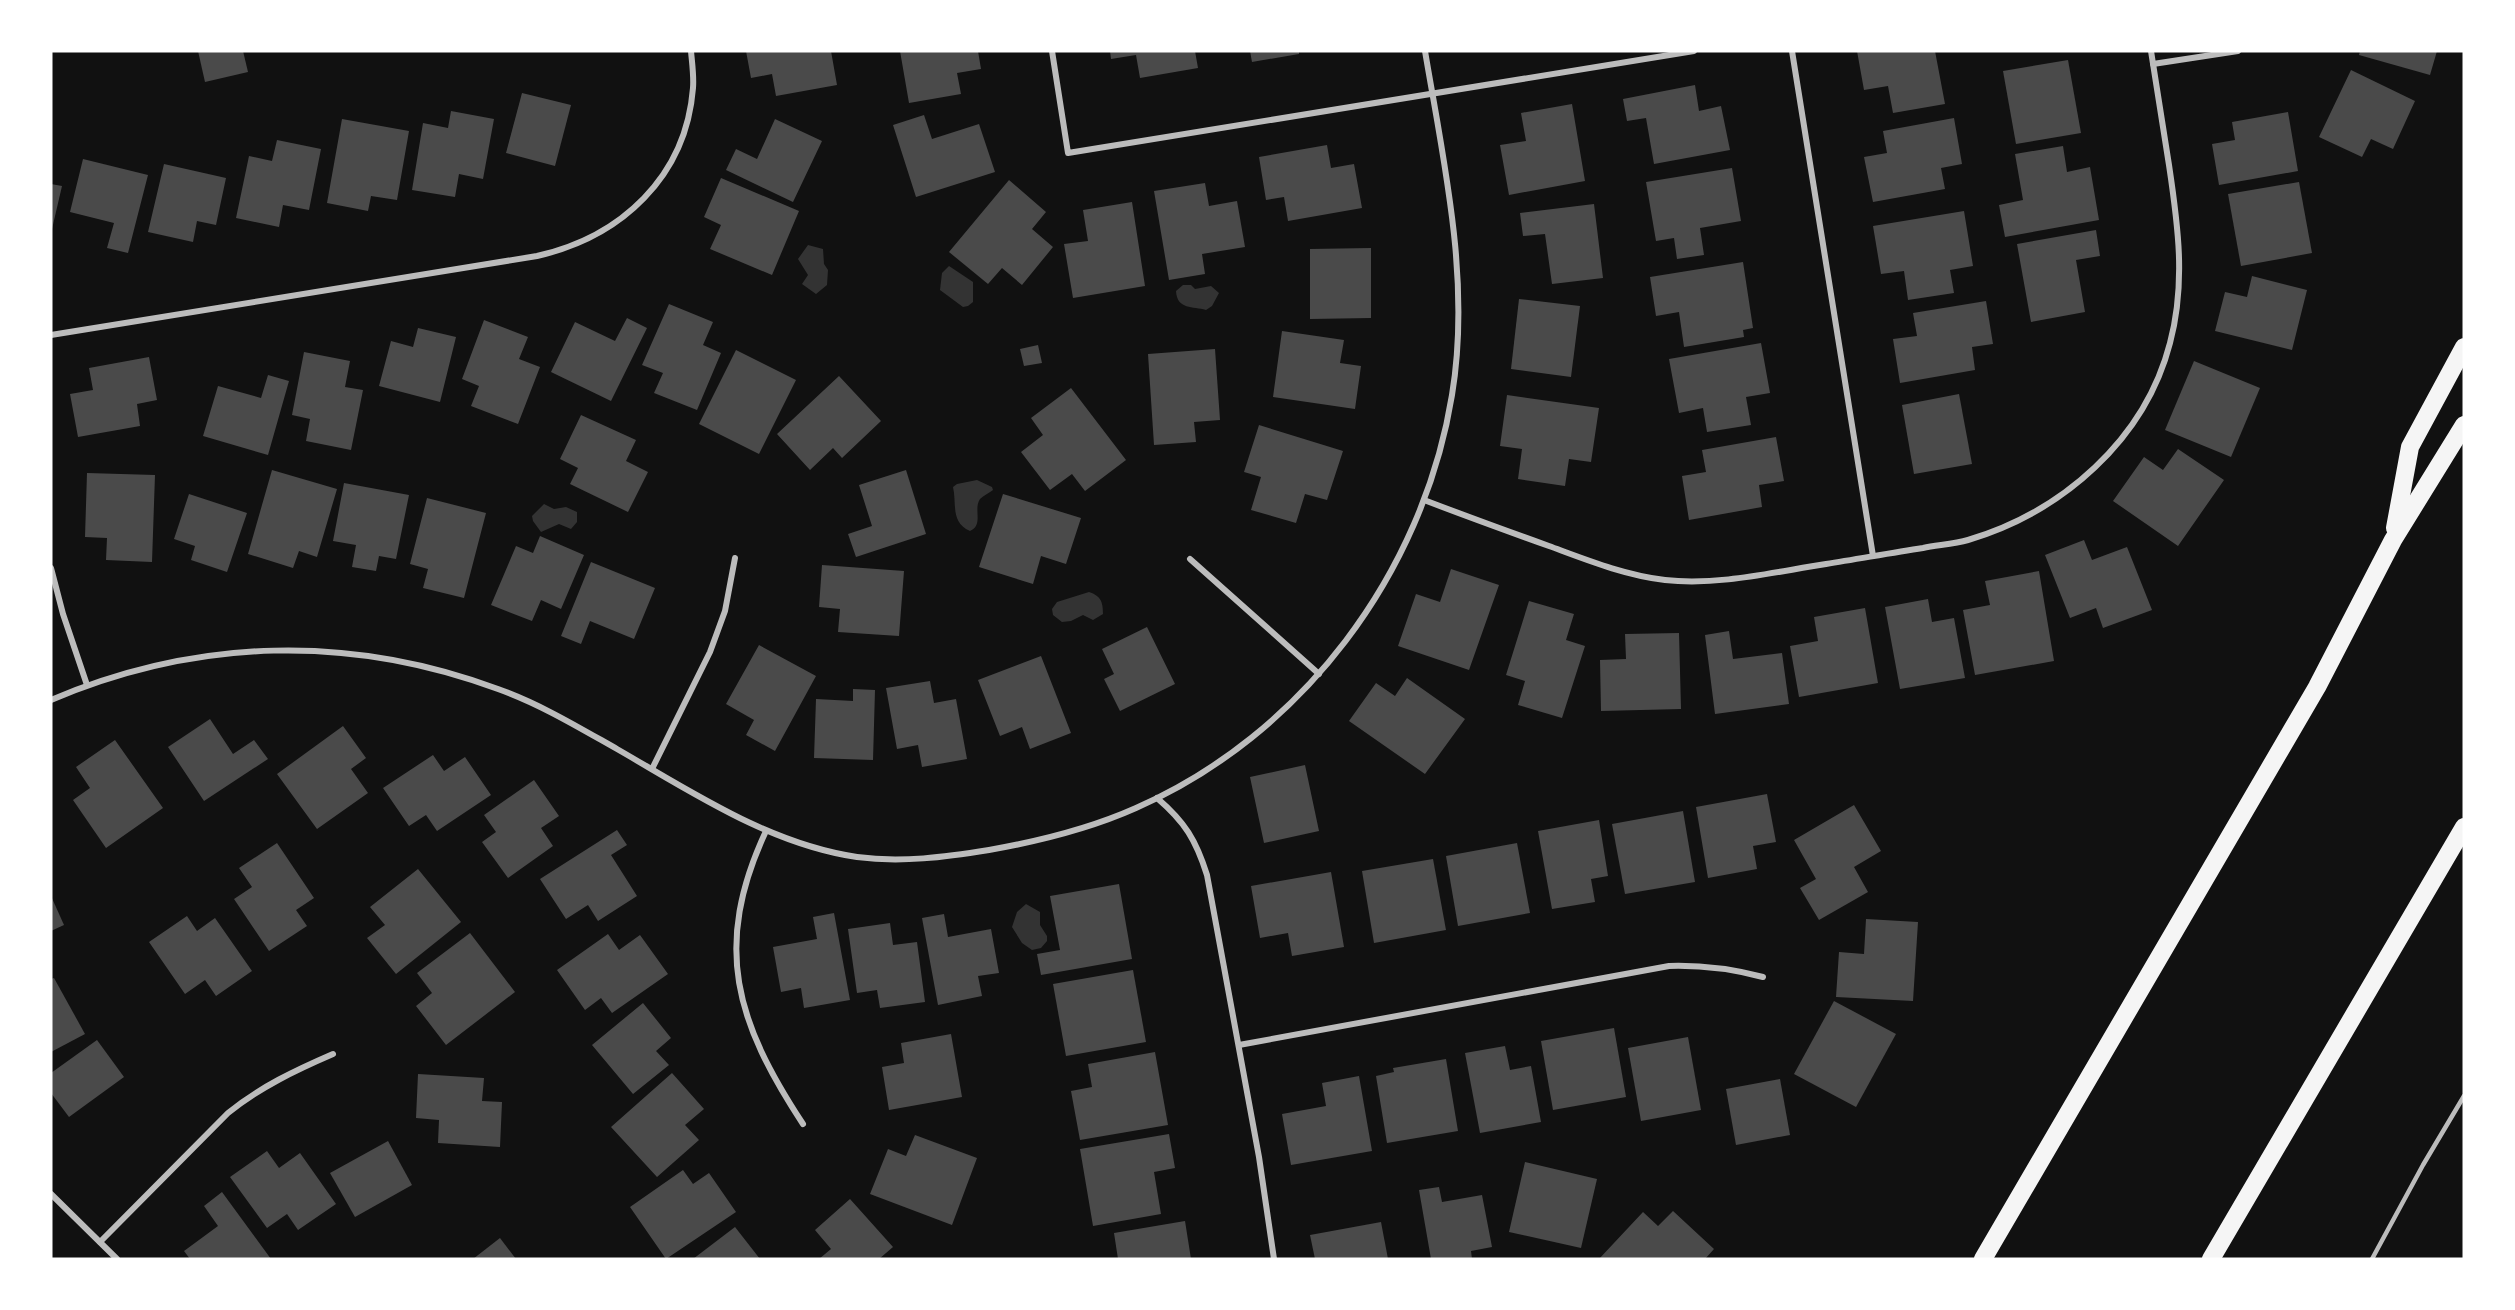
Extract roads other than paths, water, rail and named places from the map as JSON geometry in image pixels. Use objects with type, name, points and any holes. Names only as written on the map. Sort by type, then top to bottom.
[{"type":"highway","points":[[2393,540],[2410,447],[2464,347]]},
{"type":"highway","points":[[1983,1259],[2317,687],[2393,540],[2464,425]]},
{"type":"highway","points":[[2211,1259],[2464,827]]},
{"type":"street","points":[[51,335],[537,256],[581,244],[620,221],[637,206],[666,171],[676,151],[690,108],[693,86],[691,51]]},
{"type":"street","points":[[1052,51],[1068,153],[1694,51]]},
{"type":"street","points":[[51,700],[87,685],[143,668],[203,655],[264,650],[305,650],[386,657],[445,671],[503,690],[558,716],[766,831],[813,847],[858,857],[897,859],[958,855],[1025,844],[1080,830],[1157,798],[1209,768],[1256,734],[1319,674],[1354,631],[1385,583],[1412,532],[1424,500],[1452,395],[1458,338],[1457,252],[1425,51]]},
{"type":"street","points":[[1792,51],[1873,556]]},
{"type":"street","points":[[1424,500],[1615,570],[1665,580],[1691,581],[1739,578],[1966,540],[2013,524],[2036,513],[2095,469],[2127,431],[2141,411],[2170,343],[2181,270],[2178,222],[2151,51]]},
{"type":"street","points":[[2153,64],[2238,51]]},
{"type":"street","points":[[652,769],[710,652],[725,611],[735,558]]},
{"type":"street","points":[[1190,559],[1319,674]]},
{"type":"street","points":[[51,568],[87,685]]},
{"type":"street","points":[[1157,798],[1176,814],[1190,832],[1207,875],[1239,1045],[1274,1259]]},
{"type":"street","points":[[766,831],[750,865],[743,888],[736,937],[739,987],[752,1035],[775,1081],[803,1124]]},
{"type":"street","points":[[1239,1045],[1669,966],[1694,965],[1739,971],[1763,978]]},
{"type":"street","points":[[100,1242],[228,1113],[245,1099],[291,1072],[333,1054]]},
{"type":"street","points":[[51,1194],[117,1259]]},
{"type":"lane","points":[[2372,1259],[2422,1166],[2464,1096]]}]
